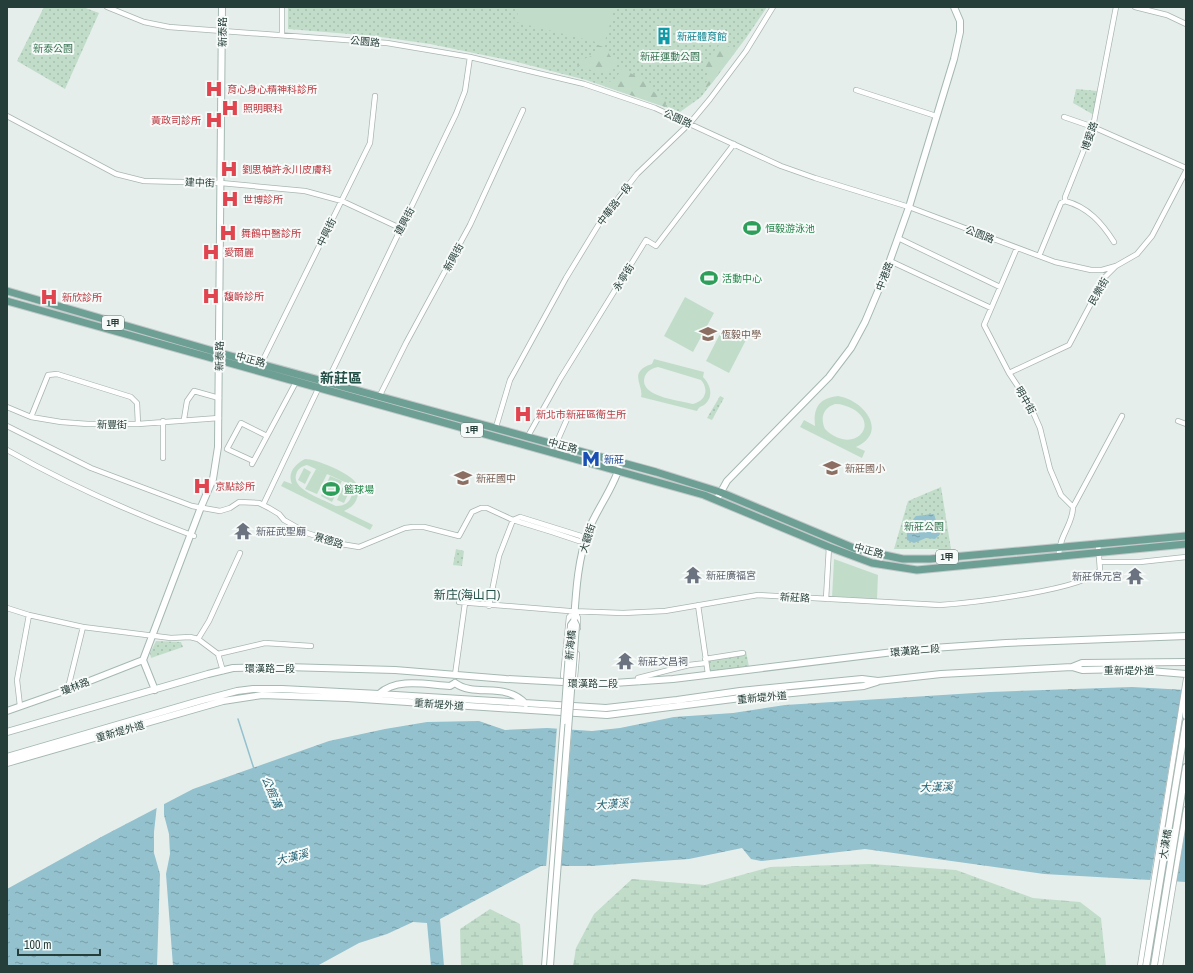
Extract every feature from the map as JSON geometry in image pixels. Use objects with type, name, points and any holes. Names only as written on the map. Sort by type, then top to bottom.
[{"type":"main road","name":"中正路","points":[[7,291],[219,356],[296,382],[496,427],[621,462],[720,492],[856,549],[890,557],[903,559],[930,559],[1186,536]]},
{"type":"main road","name":"中正路","points":[[7,300],[219,356],[260,364],[327,382],[379,400],[717,499],[829,547],[872,563],[917,570],[1186,544]]},
{"type":"street","name":"公園路","points":[[107,7],[144,22],[169,27],[387,43],[470,57],[584,84],[656,108],[781,166],[909,207],[1066,266],[1091,270],[1102,270],[1116,266]]},
{"type":"street","name":"新泰路","points":[[143,660],[192,535],[201,507],[213,480],[218,447],[220,418],[219,356],[222,7]]},
{"type":"street","points":[[282,7],[282,35]]},
{"type":"street","name":"中華路一段","points":[[496,427],[510,380],[566,278],[596,228],[637,174],[690,124],[746,51],[773,7]]},
{"type":"street","name":"中港路","points":[[717,499],[727,481],[829,378],[846,354],[865,322],[890,261],[909,207],[954,59],[960,32],[960,21],[954,7]]},
{"type":"street","name":"博愛路","points":[[1039,256],[1061,203],[1065,201],[1065,197],[1093,127],[1116,7]]},
{"type":"street","points":[[1135,7],[1167,15],[1186,24]]},
{"type":"street","name":"建興街","points":[[327,382],[456,114],[465,91],[470,57]]},
{"type":"street","points":[[856,90],[936,116]]},
{"type":"street","name":"中興街","points":[[260,364],[370,143],[375,96]]},
{"type":"street","name":"新興街","points":[[379,400],[406,342],[468,230],[523,110]]},
{"type":"street","name":"建中街","points":[[7,116],[116,174],[144,181],[221,182],[305,192],[342,200],[400,228]]},
{"type":"street","points":[[1064,117],[1093,127],[1186,170]]},
{"type":"street","name":"永寧街","points":[[528,436],[560,379],[646,240],[656,246],[734,144]]},
{"type":"street","name":"民樂街","points":[[1009,373],[1069,345],[1105,277],[1116,266],[1137,254],[1152,236],[1186,170]]},
{"type":"street","points":[[1065,201],[1073,203],[1092,214],[1105,227],[1114,242]]},
{"type":"street","points":[[898,238],[1000,287]]},
{"type":"street","name":"明中街","points":[[1017,248],[984,325],[1009,373],[1029,403],[1040,428],[1050,469],[1061,495],[1073,507]]},
{"type":"street","points":[[890,261],[991,308]]},
{"type":"street","points":[[31,417],[48,375],[57,374],[131,397],[137,403],[138,424]]},
{"type":"street","points":[[267,436],[241,423],[227,449],[251,462],[267,436],[296,382]]},
{"type":"street","points":[[263,504],[319,387]]},
{"type":"street","points":[[184,419],[187,401],[194,391],[219,398]]},
{"type":"street","name":"新豐街","points":[[7,407],[31,417],[61,422],[138,424],[184,419],[220,418]]},
{"type":"street","points":[[1060,555],[1060,541],[1073,514],[1073,507],[1122,416]]},
{"type":"street","points":[[556,444],[567,418]]},
{"type":"street","points":[[163,421],[163,458]]},
{"type":"street","points":[[1178,421],[1186,424]]},
{"type":"street","name":"景德路","points":[[7,426],[91,468],[201,507],[220,511],[244,502],[263,504],[279,514],[284,520],[307,533],[341,544],[359,547],[404,528],[413,526],[424,527],[459,536],[472,512],[481,508],[487,508],[514,520],[579,541],[585,541]]},
{"type":"street","points":[[7,450],[34,465],[141,516],[192,535]]},
{"type":"street","name":"大觀街","points":[[574,621],[579,563],[585,541],[595,515],[618,471],[621,462]]},
{"type":"street","points":[[489,606],[499,556],[514,520]]},
{"type":"street","points":[[1098,544],[1100,562],[1140,562],[1186,557]]},
{"type":"street","points":[[826,599],[829,547]]},
{"type":"street","points":[[198,639],[240,554]]},
{"type":"street","name":"新莊路","points":[[459,602],[489,606],[623,613],[665,611],[758,596],[940,605],[968,603],[1020,595],[1084,581],[1097,574],[1100,570],[1100,562]]},
{"type":"street","points":[[455,683],[465,603]]},
{"type":"street","points":[[698,605],[708,674]]},
{"type":"street","points":[[7,608],[30,616],[83,627],[198,639],[218,654],[223,671]]},
{"type":"street","name":"大觀街","points":[[563,676],[568,617],[574,611]]},
{"type":"street","name":"大觀街","points":[[574,611],[578,618],[576,678]]},
{"type":"street","points":[[20,706],[17,680],[30,616]]},
{"type":"street","name":"新海橋","points":[[545,966],[571,625],[574,621]]},
{"type":"street","name":"新海橋","points":[[550,966],[576,625],[574,621]]},
{"type":"street","points":[[71,688],[69,684],[83,627]]},
{"type":"street","name":"環漢路二段","points":[[7,732],[223,671],[260,666],[395,670],[580,684],[640,682],[925,649],[1006,643],[1186,636]]},
{"type":"street","points":[[218,654],[266,643],[311,646]]},
{"type":"street","points":[[640,682],[638,678],[743,653]]},
{"type":"street","points":[[143,660],[155,690]]},
{"type":"street","name":"瓊林路","points":[[7,711],[143,660]]},
{"type":"street","name":"重新堤外道","points":[[7,763],[223,701],[262,695],[347,698],[606,715],[741,698],[864,686],[878,681],[941,674],[1072,667],[1082,663],[1186,662]]},
{"type":"street","name":"重新堤外道","points":[[1072,667],[1082,670],[1126,669],[1186,674]]},
{"type":"street","name":"重新堤外道","points":[[7,757],[237,691],[267,688],[606,708],[740,691],[862,679],[878,681]]},
{"type":"street","points":[[1140,966],[1186,679]]},
{"type":"street","points":[[379,694],[383,690],[400,683],[450,686],[455,683]]},
{"type":"street","points":[[455,683],[462,688],[504,690],[521,699],[526,704]]},
{"type":"street","points":[[1186,700],[1186,716]]},
{"type":"street","name":"大漢橋","points":[[1146,966],[1186,722]]},
{"type":"street","name":"大漢橋","points":[[1154,966],[1186,767]]},
{"type":"street","points":[[1160,966],[1186,809]]},
{"type":"green space","name":"新泰公園","points":[[44,7],[83,7],[99,13],[65,89],[17,61]]},
{"type":"green space","name":"新莊運動公園","points":[[288,7],[767,7],[746,38],[701,97],[680,112],[586,80],[513,61],[430,44],[374,36],[288,29]]},
{"type":"green space","points":[[519,7],[615,7],[604,44],[516,22]]},
{"type":"green space","points":[[723,43],[736,51],[712,83],[702,91],[698,87],[707,82],[708,76],[704,64],[720,44]]},
{"type":"green space","points":[[597,45],[608,48],[610,55],[617,64],[612,71],[596,72],[577,65],[579,61],[594,55]]},
{"type":"green space","points":[[623,67],[632,74],[649,80],[653,91],[667,100],[665,107],[604,86],[606,82],[614,81]]},
{"type":"green space","points":[[1076,89],[1098,91],[1094,115],[1073,103]]},
{"type":"green space","points":[[685,297],[714,313],[693,352],[664,336]]},
{"type":"green space","points":[[723,328],[746,340],[729,373],[706,361]]},
{"type":"green space","points":[[654,359],[704,372],[703,377],[708,384],[710,391],[707,402],[697,411],[641,397],[638,375],[644,367],[652,364]],"holes":[[[658,367],[701,380],[705,387],[705,394],[701,400],[693,404],[670,399],[653,393],[647,389],[644,383],[645,376],[648,372]]]},
{"type":"green space","points":[[720,396],[724,398],[712,420],[707,418]]},
{"type":"green space","points":[[838,396],[848,399],[864,410],[869,417],[872,425],[871,433],[866,441],[856,447],[865,451],[862,458],[800,427],[804,420],[815,426],[816,409],[822,402],[831,397]],"holes":[[[835,404],[844,405],[853,409],[861,416],[864,423],[864,429],[860,435],[854,439],[845,440],[835,437],[825,429],[823,421],[825,411]]]},
{"type":"green space","points":[[305,459],[324,464],[353,479],[357,486],[358,496],[354,504],[344,511],[373,525],[370,530],[281,486],[284,481],[292,484],[291,473],[295,466]],"holes":[[[307,465],[347,483],[352,494],[350,500],[342,505],[336,506],[317,498],[304,490],[296,480],[296,475],[300,468]]]},
{"type":"green space","points":[[304,468],[311,472],[305,484],[298,480]]},
{"type":"green space","name":"籃球場","points":[[316,469],[327,474],[317,494],[305,489]]},
{"type":"green space","name":"籃球場","points":[[330,476],[342,481],[332,502],[321,496]]},
{"type":"green space","points":[[343,486],[350,490],[344,503],[337,500]]},
{"type":"green space","name":"新莊公園","points":[[941,487],[951,549],[894,549],[908,501]]},
{"type":"green space","points":[[456,549],[464,551],[462,566],[453,565]]},
{"type":"green space","points":[[834,559],[878,575],[877,599],[832,598]]},
{"type":"green space","points":[[156,641],[181,642],[183,647],[151,658],[150,653]]},
{"type":"green space","points":[[746,651],[749,667],[709,672],[707,660]]},
{"type":"green space","points":[[871,864],[956,870],[1033,898],[1080,902],[1101,918],[1106,966],[573,966],[576,948],[594,914],[632,879],[705,885],[770,867]]},
{"type":"green space","points":[[490,909],[520,924],[523,966],[461,966],[460,929]]},
{"type":"water","points":[[934,514],[940,534],[935,539],[926,538],[914,543],[907,540],[908,527],[916,516]]},
{"type":"water","name":"大漢溪","points":[[1132,687],[1186,690],[1186,882],[1044,874],[865,849],[761,861],[751,859],[742,848],[689,859],[591,866],[541,866],[440,919],[444,966],[431,966],[427,923],[413,922],[387,934],[359,943],[317,966],[7,966],[7,889],[103,836],[193,789],[329,741],[427,722],[479,721],[505,730],[547,728],[592,731],[620,728],[674,717],[733,713],[785,705],[990,692]]},
{"type":"pier","points":[[1182,688],[1186,688],[1186,826],[1176,884],[1150,882]]},
{"type":"pier","points":[[557,727],[572,728],[561,868],[546,868]]},
{"type":"pier","points":[[164,802],[164,815],[169,834],[170,854],[166,874],[173,966],[157,966],[160,874],[154,853],[154,832],[157,805]]},
{"type":"waterway","name":"公館溝","points":[[238,719],[254,769]]},
{"type":"place","name":"新莊體育館","points":[[664,36]]},
{"type":"place","name":"育心身心精神科診所","points":[[214,89]]},
{"type":"place","name":"照明眼科","points":[[230,108]]},
{"type":"place","name":"黃政司診所","points":[[214,120]]},
{"type":"place","name":"劉思楨許永川皮膚科","points":[[229,169]]},
{"type":"place","name":"世博診所","points":[[230,199]]},
{"type":"place","name":"恒毅游泳池","points":[[752,228]]},
{"type":"place","name":"舞鶴中醫診所","points":[[228,233]]},
{"type":"place","name":"愛爾麗","points":[[211,252]]},
{"type":"place","name":"活動中心","points":[[709,278]]},
{"type":"place","name":"馥齡診所","points":[[211,296]]},
{"type":"place","name":"新欣診所","points":[[49,297]]},
{"type":"place","name":"恆毅中學","points":[[708,334]]},
{"type":"place","name":"新北市新莊區衛生所","points":[[523,414]]},
{"type":"place","name":"新莊","points":[[591,459]]},
{"type":"place","name":"新莊國小","points":[[832,468]]},
{"type":"place","name":"新莊國中","points":[[463,478]]},
{"type":"place","name":"京點診所","points":[[202,486]]},
{"type":"place","name":"籃球場","points":[[331,489]]},
{"type":"place","name":"新莊武聖廟","points":[[243,531]]},
{"type":"place","name":"新莊廣福宮","points":[[693,575]]},
{"type":"place","name":"新莊保元宮","points":[[1135,576]]},
{"type":"place","name":"新莊文昌祠","points":[[625,661]]},
{"type":"district","name":"新莊區","points":[[341,378]]},
{"type":"district","name":"新庄(海山口)","points":[[467,595]]}]
